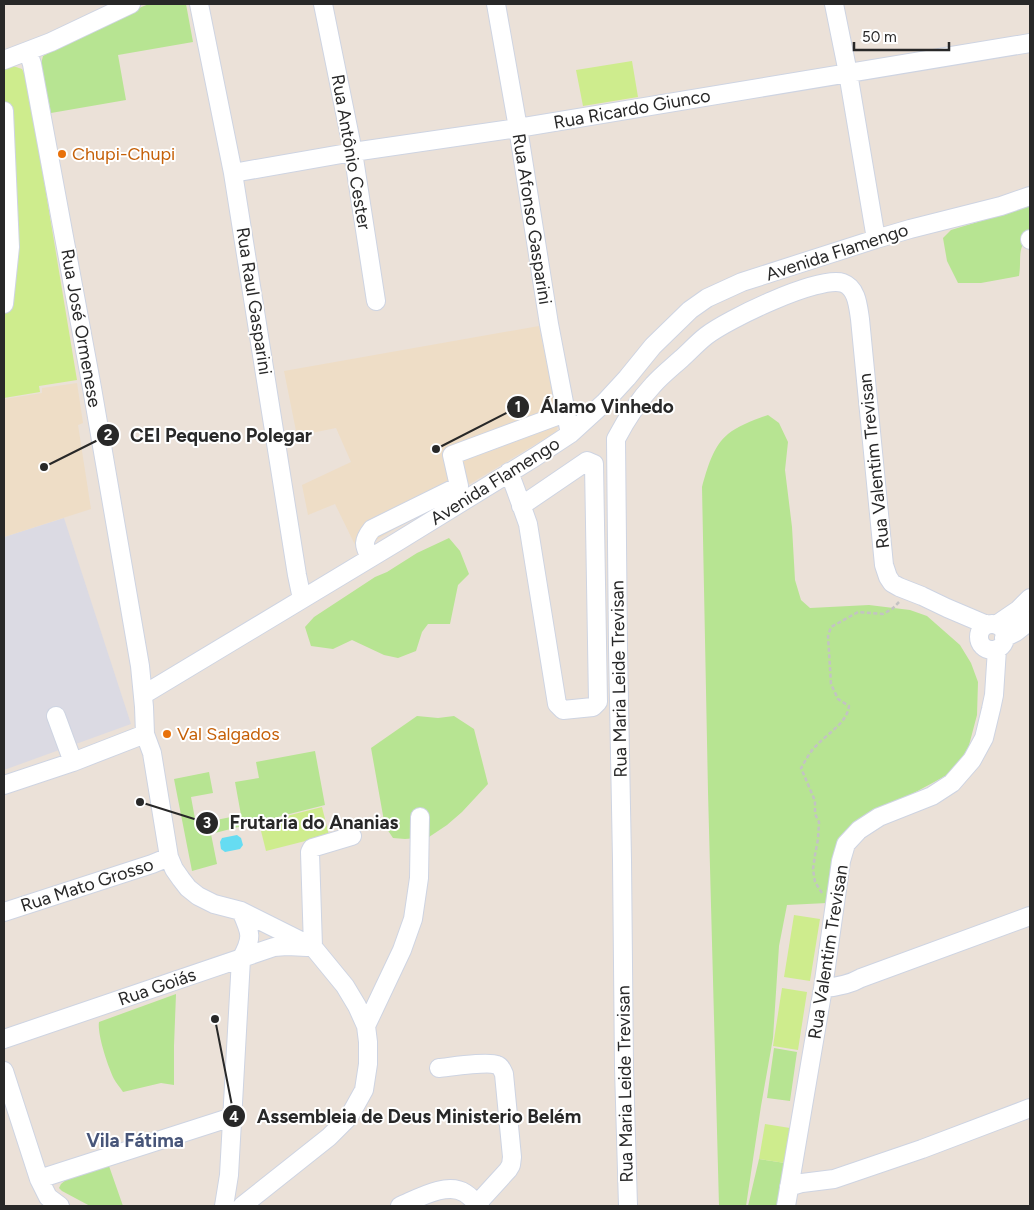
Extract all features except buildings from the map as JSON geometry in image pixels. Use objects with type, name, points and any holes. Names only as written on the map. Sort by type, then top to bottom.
[{"type":"street","points":[[4,60],[51,42],[131,4]]},
{"type":"street","name":"Rua Raul Gasparini","points":[[199,4],[234,173],[302,599]]},
{"type":"street","name":"Rua Antônio Cester","points":[[323,4],[353,152],[376,301]]},
{"type":"street","name":"Rua Afonso Gasparini","points":[[496,4],[570,434]]},
{"type":"street","points":[[834,4],[848,73],[876,239]]},
{"type":"street","name":"Rua Ricardo Giunco","points":[[234,173],[353,152],[518,128],[1030,43]]},
{"type":"street","name":"Rua José Ormenese","points":[[28,52],[34,73],[92,388],[140,666],[145,734],[152,753],[169,857],[181,879],[198,896],[214,904],[241,911],[312,947]]},
{"type":"street","points":[[4,110],[10,247],[4,304]]},
{"type":"street","name":"Avenida Flamengo","points":[[143,695],[570,434],[604,403],[653,346],[690,310],[707,298],[742,282],[876,239],[1001,206],[1030,196]]},
{"type":"street","name":"Rua Maria Leide Trevisan","points":[[628,1206],[624,1068],[616,439],[626,420],[652,386],[706,335],[736,318],[805,288],[830,282],[843,283]]},
{"type":"street","name":"Rua Valentim Trevisan","points":[[786,1206],[824,980],[840,861],[846,844],[859,830],[880,817],[932,796],[952,783],[972,760],[984,738],[992,702],[991,637],[948,608],[892,583],[888,577],[884,565],[857,299],[851,289],[843,283]]},
{"type":"street","points":[[370,558],[364,546],[365,538],[372,529],[459,486],[452,455],[565,413]]},
{"type":"street","points":[[510,472],[521,506],[528,524],[557,704],[562,710],[593,707],[598,702],[594,464],[587,461],[521,506]]},
{"type":"street","points":[[991,637],[1030,598]]},
{"type":"street","points":[[991,637],[1016,632],[1030,621]]},
{"type":"street","points":[[56,716],[73,762]]},
{"type":"street","points":[[4,785],[73,762],[145,734]]},
{"type":"street","points":[[366,1026],[402,950],[413,919],[419,878],[420,817]]},
{"type":"street","points":[[229,1175],[245,1204],[350,1117],[364,1090],[368,1064],[366,1026],[346,986],[312,947],[310,852],[312,848],[352,836]]},
{"type":"street","name":"Rua Mato Grosso","points":[[4,912],[169,857]]},
{"type":"street","points":[[224,1206],[229,1175],[241,960],[247,950],[250,939],[250,929],[241,911]]},
{"type":"street","points":[[824,980],[832,988],[851,984],[861,978],[1030,916]]},
{"type":"street","name":"Rua Goiás","points":[[4,1039],[226,963],[241,960],[274,947],[312,947]]},
{"type":"street","points":[[400,1206],[436,1198],[456,1189],[464,1192],[478,1205],[511,1165],[512,1157],[504,1074],[501,1068],[496,1064],[488,1064],[439,1068]]},
{"type":"street","points":[[4,1071],[39,1179],[48,1197],[60,1206]]},
{"type":"street","points":[[789,1187],[802,1183],[834,1179],[922,1150],[1030,1108]]},
{"type":"street","points":[[39,1179],[232,1117]]},
{"type":"path","points":[[835,907],[822,894],[814,882],[813,869],[819,822],[815,814],[815,801],[801,768],[816,745],[837,727],[848,712],[849,706],[838,699],[831,684],[828,636],[831,627],[858,612],[883,614],[904,598],[920,595]]},
{"type":"shaded area","points":[[539,326],[559,423],[556,432],[358,551],[335,504],[308,515],[302,485],[351,462],[336,428],[297,436],[284,371]]},
{"type":"shaded area","points":[[77,383],[83,423],[78,425],[91,509],[4,537],[4,399],[42,393],[42,388]]},
{"type":"shaded area","points":[[64,518],[131,724],[4,770],[4,537]]},
{"type":"green space","points":[[149,4],[186,4],[193,42],[118,55],[126,100],[51,113],[41,64],[43,56],[129,12]]},
{"type":"green space","points":[[632,61],[638,97],[583,106],[576,70]]},
{"type":"green space","points":[[13,66],[22,69],[27,79],[77,380],[39,386],[40,392],[4,398],[4,69]]},
{"type":"green space","points":[[1030,201],[1030,235],[1021,249],[1019,276],[981,283],[958,283],[947,261],[943,238],[951,230],[994,217]]},
{"type":"green space","points":[[768,415],[779,423],[788,442],[785,470],[792,527],[795,580],[801,600],[810,608],[869,605],[910,610],[927,616],[960,645],[971,663],[978,682],[977,715],[968,749],[949,774],[888,807],[866,815],[827,903],[787,905],[779,946],[773,1038],[746,1206],[719,1206],[702,487],[711,458],[723,439],[737,428]]},
{"type":"green space","points":[[449,538],[460,551],[469,574],[458,585],[450,624],[428,624],[422,632],[416,651],[398,658],[384,655],[352,640],[333,649],[311,646],[305,627],[314,617],[375,577],[387,572],[417,553]]},
{"type":"green space","points":[[417,716],[438,718],[454,716],[474,729],[488,784],[462,812],[429,837],[393,838],[384,821],[371,748]]},
{"type":"green space","points":[[315,751],[325,805],[211,834],[217,864],[192,871],[174,779],[209,772],[213,793],[191,797],[196,824],[241,815],[235,782],[259,778],[256,762]]},
{"type":"green space","points":[[322,807],[329,835],[266,851],[259,823]]},
{"type":"green space","points":[[794,915],[820,919],[810,981],[784,977]]},
{"type":"green space","points":[[782,988],[807,992],[798,1050],[773,1046]]},
{"type":"green space","points":[[176,994],[174,1085],[161,1083],[123,1092],[114,1079],[106,1059],[101,1042],[99,1022]]},
{"type":"green space","points":[[774,1048],[797,1052],[790,1101],[767,1098]]},
{"type":"green space","points":[[765,1124],[790,1128],[785,1163],[759,1159]]},
{"type":"green space","points":[[759,1159],[785,1163],[777,1206],[748,1206]]},
{"type":"green space","points":[[109,1166],[123,1206],[90,1206],[59,1188],[67,1179]]},
{"type":"water","points":[[237,835],[241,838],[243,845],[240,849],[225,852],[221,849],[220,842],[222,838]]},
{"type":"place","name":"Chupi-Chupi","points":[[62,154]]},
{"type":"place","name":"Álamo Vinhedo","points":[[436,449]]},
{"type":"place","name":"CEI Pequeno Polegar","points":[[44,467]]},
{"type":"place","name":"Val Salgados","points":[[167,734]]},
{"type":"place","name":"Frutaria do Ananias","points":[[140,802]]},
{"type":"place","name":"Assembleia de Deus Ministerio Belém","points":[[215,1019]]},
{"type":"district","name":"Vila Fátima","points":[[135,1140]]}]
